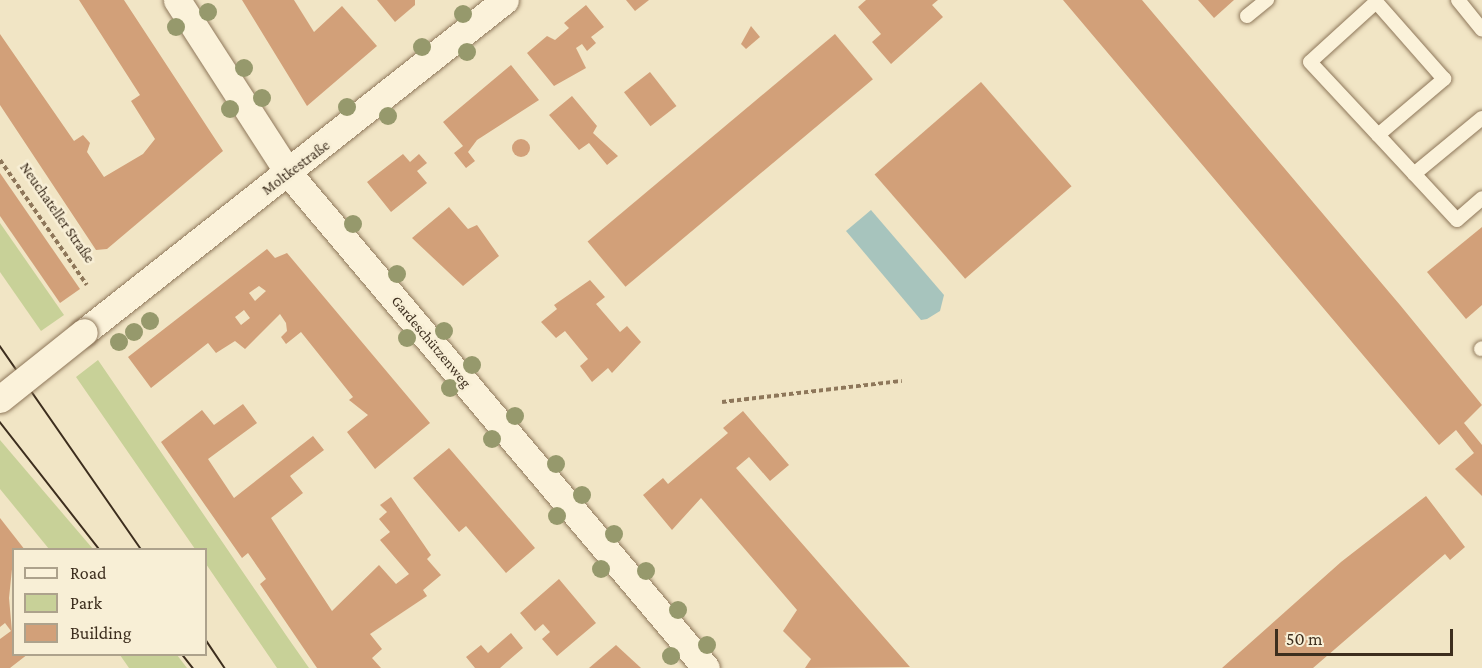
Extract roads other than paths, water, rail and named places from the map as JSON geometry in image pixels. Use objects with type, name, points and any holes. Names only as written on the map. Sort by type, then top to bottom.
[{"type":"street","name":"Gardeschützenweg","points":[[177,0],[289,174],[706,668]]},
{"type":"street","name":"Moltkestraße","points":[[0,399],[289,174],[505,0]]},
{"type":"lane","points":[[1247,16],[1267,0]]},
{"type":"lane","points":[[1458,0],[1482,30]]},
{"type":"lane","points":[[1378,135],[1444,79],[1376,2],[1310,62],[1457,220],[1482,198]]},
{"type":"lane","points":[[1414,174],[1482,118]]},
{"type":"water","points":[[871,210],[944,295],[940,311],[927,319],[921,320],[846,231]]},
{"type":"tram line","points":[[0,346],[141,548]]},
{"type":"tram line","points":[[0,422],[98,548]]},
{"type":"tram line","points":[[207,641],[225,668]]},
{"type":"tram line","points":[[184,656],[193,668]]}]
